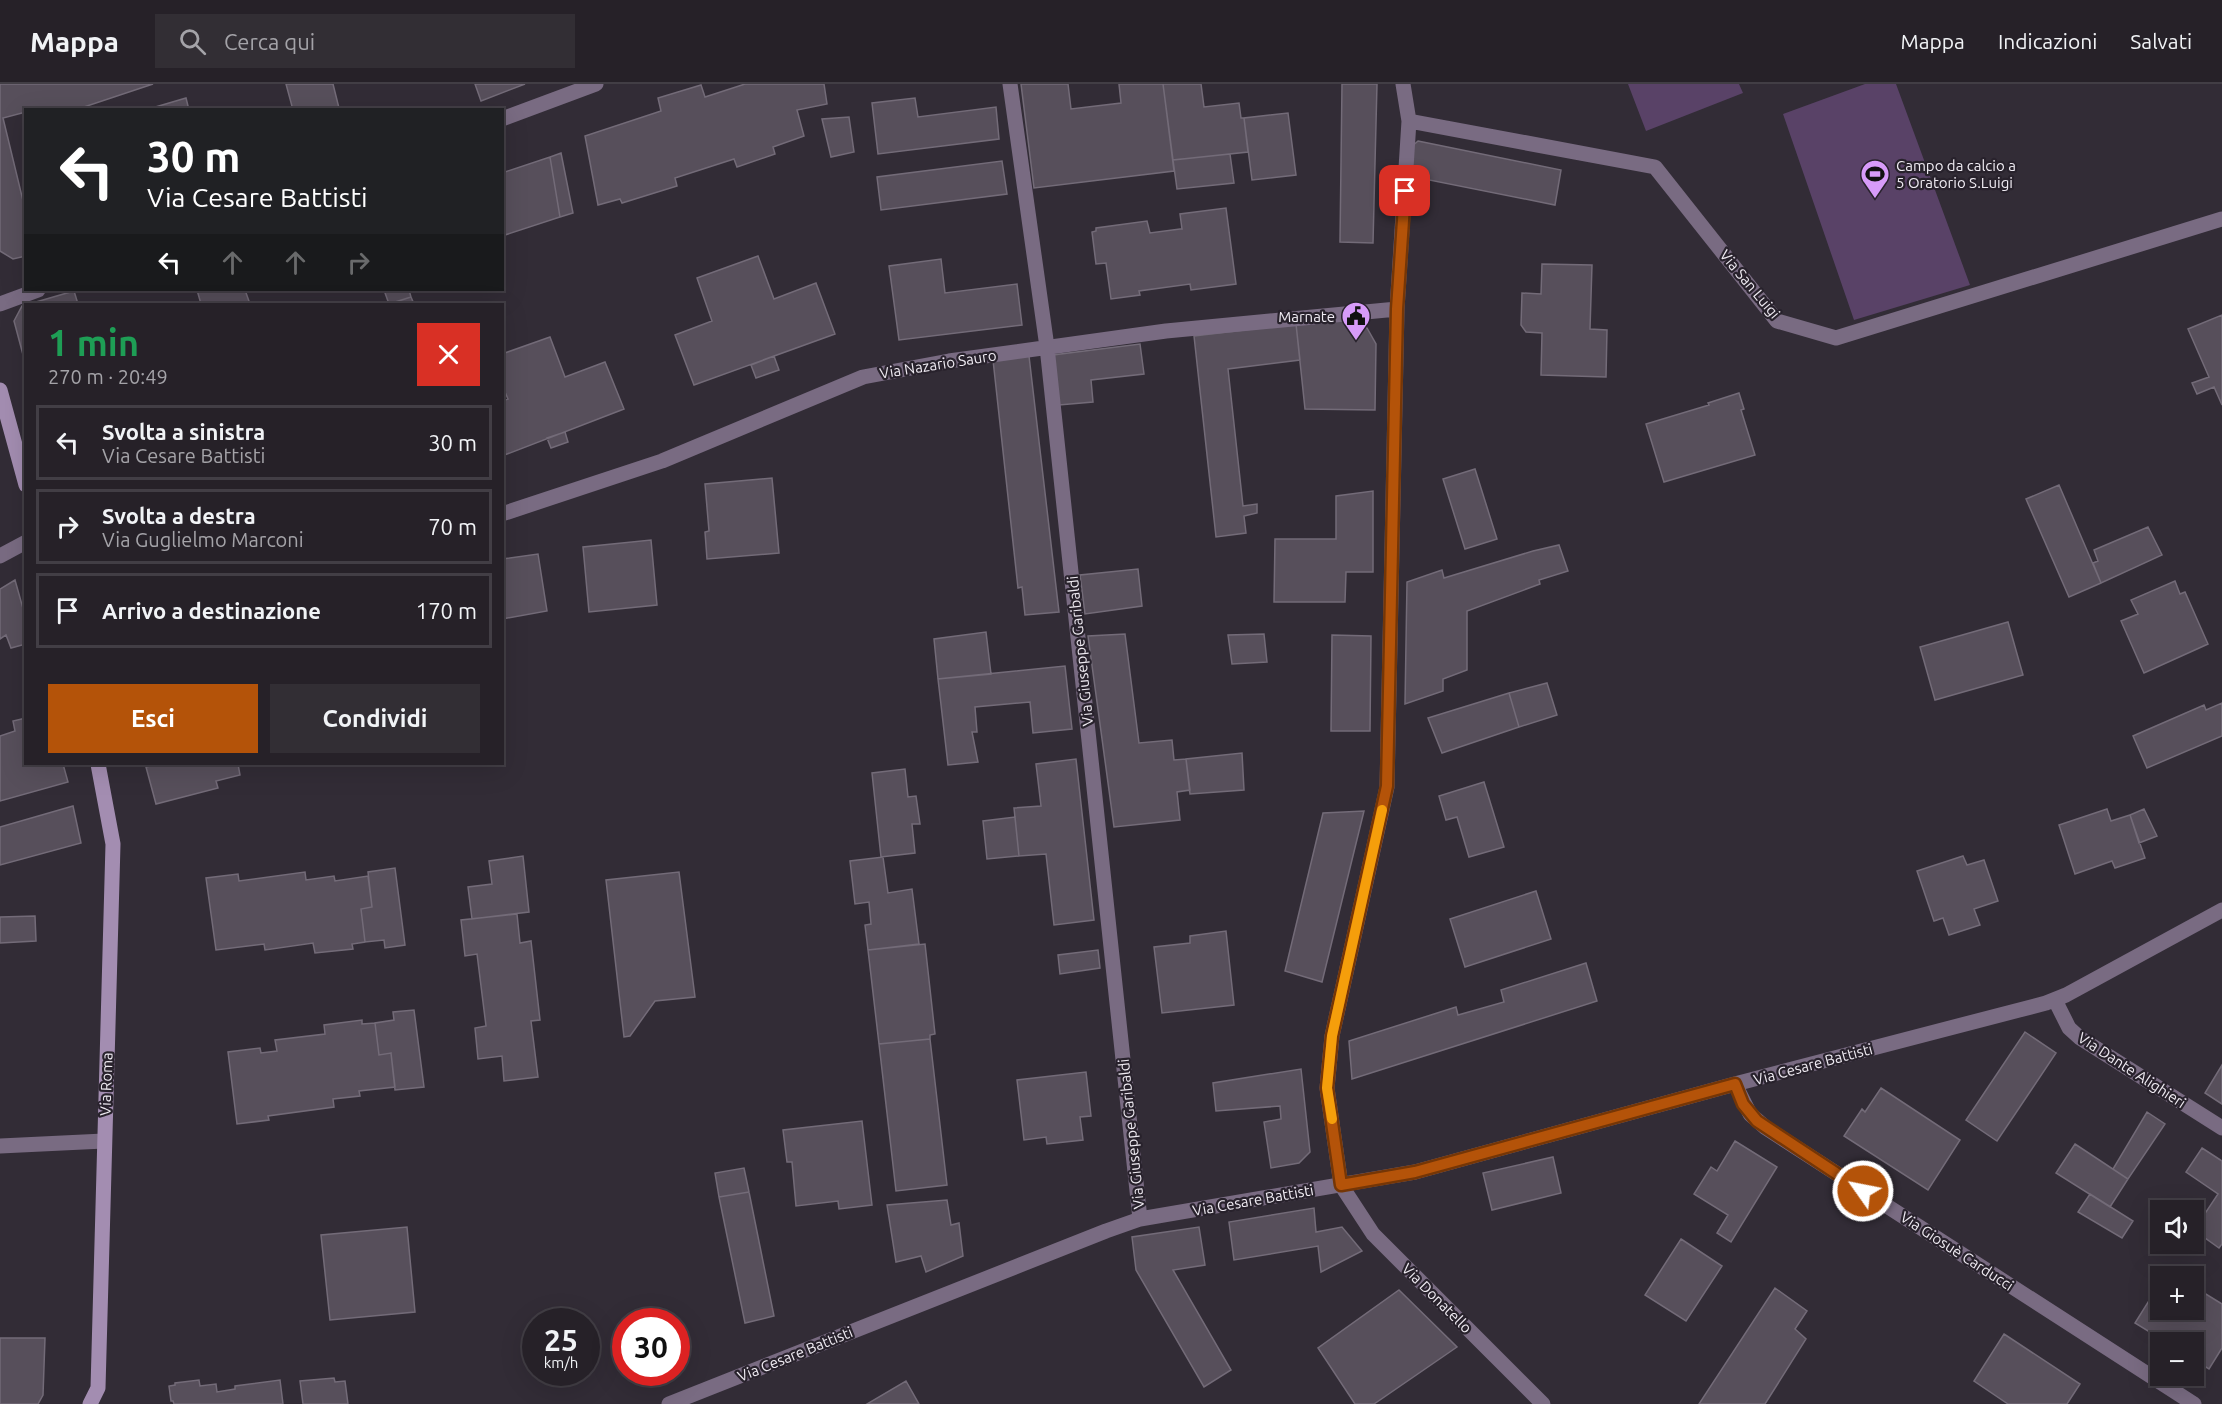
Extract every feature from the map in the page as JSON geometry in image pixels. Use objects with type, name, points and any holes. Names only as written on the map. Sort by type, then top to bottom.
[{"type":"street","points":[[504,117],[596,84]]},
{"type":"street","name":"Via Giuseppe Garibaldi","points":[[1010,84],[1047,347],[1140,1220]]},
{"type":"street","points":[[1341,1185],[1327,1088],[1332,1036],[1387,786],[1397,309],[1409,121],[1402,84]]},
{"type":"street","name":"Via San Luigi","points":[[1409,121],[1655,167],[1778,321],[1836,338],[2222,219]]},
{"type":"street","points":[[0,304],[35,291]]},
{"type":"street","name":"Via Nazario Sauro","points":[[504,513],[662,461],[863,376],[949,361],[1166,331],[1397,309]]},
{"type":"street","points":[[0,390],[24,478]]},
{"type":"street","points":[[0,556],[24,543]]},
{"type":"street","name":"Via Roma","points":[[90,1404],[98,1388],[113,844],[98,765]]},
{"type":"street","name":"Via Cesare Battisti","points":[[669,1404],[1106,1231],[1140,1220],[1415,1172],[1735,1084],[2055,1000],[2222,910]]},
{"type":"street","name":"Via Dante Alighieri","points":[[2055,1000],[2069,1028],[2080,1038],[2222,1128]]},
{"type":"street","name":"Via Giosuè Carducci","points":[[1735,1084],[1750,1114],[1766,1128],[2194,1404]]},
{"type":"street","points":[[0,1146],[104,1141]]},
{"type":"street","name":"Via Donatello","points":[[1341,1185],[1373,1234],[1543,1404]]},
{"type":"shaded area","points":[[1628,84],[1739,84],[1743,93],[1646,131]]},
{"type":"shaded area","name":"Campo da calcio a 5 Oratorio S.Luigi","points":[[1865,84],[1896,84],[1970,285],[1854,320],[1783,114]]},
{"type":"building","points":[[0,84],[153,84],[81,108],[24,108],[24,113],[3,118],[24,205],[24,256],[13,259],[0,251]]},
{"type":"building","points":[[286,84],[333,84],[339,108],[292,108]]},
{"type":"building","points":[[475,84],[525,84],[481,101]]},
{"type":"building","points":[[745,84],[824,84],[827,104],[797,110],[804,136],[773,147],[775,154],[737,167],[734,159],[675,178],[677,186],[622,203],[620,199],[598,205],[585,136],[661,111],[658,98],[701,85],[705,97]]},
{"type":"building","points":[[1021,84],[1068,84],[1071,109],[1121,103],[1119,84],[1163,84],[1174,171],[1034,188]]},
{"type":"building","points":[[1163,84],[1201,84],[1204,107],[1239,103],[1241,118],[1244,118],[1248,152],[1173,160]]},
{"type":"building","points":[[1342,84],[1377,84],[1373,243],[1340,242]]},
{"type":"building","points":[[186,98],[188,108],[152,108]]},
{"type":"building","points":[[915,98],[918,117],[996,107],[999,139],[878,154],[872,103]]},
{"type":"building","points":[[1288,113],[1296,175],[1252,180],[1244,118]]},
{"type":"building","points":[[849,117],[854,152],[831,157],[822,119]]},
{"type":"building","points":[[1418,141],[1561,170],[1555,205],[1409,176],[1410,148]]},
{"type":"building","points":[[561,153],[573,213],[560,217],[550,157]]},
{"type":"building","points":[[1230,154],[1234,183],[1177,189],[1173,160]]},
{"type":"building","points":[[550,157],[560,217],[504,235],[504,172]]},
{"type":"building","points":[[1002,161],[1007,194],[881,210],[877,177]]},
{"type":"building","points":[[1226,208],[1236,284],[1191,290],[1190,284],[1139,291],[1140,295],[1111,299],[1106,263],[1096,264],[1092,232],[1096,231],[1096,228],[1147,221],[1150,233],[1182,229],[1180,214]]},
{"type":"building","points":[[758,256],[774,299],[816,283],[835,334],[694,385],[675,335],[712,321],[697,278]]},
{"type":"building","points":[[941,259],[945,293],[1017,284],[1022,325],[899,340],[889,266]]},
{"type":"building","points":[[1542,264],[1592,265],[1590,329],[1607,330],[1606,377],[1541,375],[1542,333],[1526,332],[1521,325],[1522,293],[1541,294]]},
{"type":"building","points":[[74,291],[78,303],[32,303]]},
{"type":"building","points":[[197,291],[245,291],[250,303],[201,303]]},
{"type":"building","points":[[384,291],[409,291],[411,297],[389,303]]},
{"type":"building","points":[[411,297],[414,303],[392,303]]},
{"type":"building","points":[[24,306],[24,358],[14,321]]},
{"type":"building","points":[[2222,315],[2222,405],[2214,387],[2197,394],[2192,383],[2209,377],[2188,329]]},
{"type":"building","points":[[1348,318],[1367,328],[1376,344],[1375,410],[1305,409],[1296,324]]},
{"type":"building","points":[[1296,324],[1300,360],[1228,369],[1243,506],[1257,504],[1257,513],[1244,516],[1246,533],[1216,537],[1194,336]]},
{"type":"building","points":[[550,337],[565,377],[605,362],[624,409],[504,455],[504,400],[508,399],[504,390],[504,353]]},
{"type":"building","points":[[1140,344],[1144,374],[1091,380],[1093,402],[1059,405],[1053,355]]},
{"type":"building","points":[[774,356],[779,370],[756,378],[751,365]]},
{"type":"building","points":[[1029,356],[1059,612],[1025,615],[1022,587],[1018,588],[993,360]]},
{"type":"building","points":[[1739,393],[1744,409],[1741,410],[1755,455],[1664,482],[1646,424],[1709,405],[1708,403]]},
{"type":"building","points":[[565,432],[568,442],[551,448],[547,438]]},
{"type":"building","points":[[1475,469],[1497,539],[1465,549],[1443,479]]},
{"type":"building","points":[[772,478],[779,553],[707,559],[705,532],[709,531],[705,484]]},
{"type":"building","points":[[2059,485],[2101,583],[2069,597],[2026,499]]},
{"type":"building","points":[[1373,491],[1373,572],[1346,572],[1345,602],[1274,602],[1275,539],[1336,539],[1336,496]]},
{"type":"building","points":[[2148,527],[2162,555],[2101,583],[2093,563],[2098,561],[2094,550]]},
{"type":"building","points":[[651,540],[657,605],[589,612],[583,547]]},
{"type":"building","points":[[1559,545],[1568,571],[1539,580],[1540,584],[1467,611],[1467,670],[1443,679],[1443,691],[1405,704],[1407,582],[1442,570],[1444,578]]},
{"type":"building","points":[[538,554],[547,611],[504,619],[504,559]]},
{"type":"building","points":[[1138,569],[1142,606],[1085,614],[1080,575]]},
{"type":"building","points":[[15,580],[24,612],[24,645],[11,648],[6,635],[0,639],[0,589]]},
{"type":"building","points":[[2175,581],[2180,594],[2185,592],[2208,644],[2144,673],[2121,621],[2138,614],[2131,600]]},
{"type":"building","points":[[2008,622],[2023,675],[1935,700],[1920,647]]},
{"type":"building","points":[[986,632],[991,674],[938,679],[934,639]]},
{"type":"building","points":[[1125,634],[1139,743],[1172,740],[1174,760],[1186,759],[1190,790],[1177,792],[1180,820],[1114,827],[1088,636]]},
{"type":"building","points":[[1264,634],[1267,662],[1232,664],[1228,635]]},
{"type":"building","points":[[1332,635],[1371,636],[1370,731],[1331,731]]},
{"type":"building","points":[[1065,666],[1072,729],[1033,733],[1030,702],[975,707],[977,732],[972,732],[978,762],[948,765],[938,679]]},
{"type":"building","points":[[1547,683],[1557,715],[1519,727],[1509,693]]},
{"type":"building","points":[[1509,693],[1519,727],[1442,753],[1428,718]]},
{"type":"building","points":[[2222,703],[2222,736],[2147,768],[2133,736],[2204,705],[2206,710]]},
{"type":"building","points":[[24,718],[24,765],[63,765],[68,782],[0,801],[0,736],[15,731],[13,721]]},
{"type":"building","points":[[1242,753],[1244,790],[1190,794],[1186,759]]},
{"type":"building","points":[[1076,759],[1094,920],[1054,925],[1046,854],[1019,856],[1014,808],[1041,806],[1036,764]]},
{"type":"building","points":[[155,765],[238,765],[240,775],[216,781],[218,788],[156,804],[146,767]]},
{"type":"building","points":[[905,769],[908,797],[916,796],[920,824],[912,824],[915,853],[881,857],[872,773]]},
{"type":"building","points":[[1484,782],[1504,847],[1469,857],[1457,817],[1446,820],[1439,796]]},
{"type":"building","points":[[73,806],[81,843],[0,865],[0,827]]},
{"type":"building","points":[[2107,809],[2111,821],[2130,815],[2145,858],[2115,868],[2112,861],[2075,874],[2059,825]]},
{"type":"building","points":[[2144,809],[2157,836],[2139,843],[2130,815]]},
{"type":"building","points":[[1364,811],[1322,982],[1285,971],[1323,813]]},
{"type":"building","points":[[1015,817],[1019,856],[987,859],[983,821]]},
{"type":"building","points":[[523,856],[529,912],[472,919],[468,887],[492,884],[489,861]]},
{"type":"building","points":[[1963,856],[1967,865],[1984,860],[1998,901],[1974,909],[1980,925],[1949,935],[1943,918],[1934,921],[1917,871]]},
{"type":"building","points":[[883,857],[888,893],[912,889],[919,944],[868,950],[865,925],[871,924],[869,902],[855,904],[850,861]]},
{"type":"building","points":[[395,868],[405,945],[385,948],[384,940],[365,942],[361,909],[372,907],[368,872]]},
{"type":"building","points":[[305,872],[306,880],[334,876],[335,881],[368,876],[372,907],[361,909],[365,942],[352,944],[353,949],[315,953],[313,943],[265,950],[264,944],[216,950],[206,878],[238,874],[239,881]]},
{"type":"building","points":[[679,872],[695,997],[655,1001],[630,1036],[624,1037],[606,880]]},
{"type":"building","points":[[1536,891],[1551,939],[1465,967],[1450,919]]},
{"type":"building","points":[[517,914],[520,943],[531,941],[540,1020],[531,1021],[538,1077],[504,1081],[502,1056],[478,1059],[475,1028],[486,1026],[477,954],[465,956],[461,920]]},
{"type":"building","points":[[35,916],[36,941],[0,943],[0,917]]},
{"type":"building","points":[[1226,931],[1234,1005],[1162,1013],[1154,947],[1190,943],[1190,936]]},
{"type":"building","points":[[925,944],[935,1034],[930,1035],[930,1039],[879,1044],[868,950]]},
{"type":"building","points":[[1098,950],[1100,968],[1060,974],[1058,955]]},
{"type":"building","points":[[1586,963],[1597,1001],[1352,1079],[1349,1041],[1456,1007],[1458,1015],[1504,1002],[1501,990]]},
{"type":"building","points":[[414,1010],[424,1087],[395,1090],[391,1053],[379,1055],[375,1023],[394,1020],[393,1012]]},
{"type":"building","points":[[362,1020],[362,1024],[375,1023],[379,1055],[391,1053],[395,1087],[359,1091],[360,1096],[333,1099],[334,1107],[268,1116],[269,1120],[237,1124],[228,1052],[260,1048],[261,1053],[277,1051],[275,1040],[325,1034],[324,1025]]},
{"type":"building","points":[[2025,1032],[2056,1053],[1997,1141],[1966,1120]]},
{"type":"building","points":[[930,1039],[947,1185],[896,1191],[879,1044]]},
{"type":"building","points":[[2222,1065],[2222,1104],[2205,1093]]},
{"type":"building","points":[[1301,1069],[1310,1152],[1299,1163],[1271,1168],[1264,1122],[1281,1119],[1280,1106],[1216,1111],[1213,1083]]},
{"type":"building","points":[[1086,1072],[1091,1116],[1080,1117],[1083,1140],[1047,1144],[1046,1137],[1024,1140],[1017,1080]]},
{"type":"building","points":[[1881,1088],[1960,1140],[1928,1190],[1844,1136],[1862,1109],[1865,1112]]},
{"type":"building","points":[[2147,1112],[2165,1124],[2128,1179],[2113,1169]]},
{"type":"building","points":[[862,1121],[872,1205],[839,1209],[838,1201],[796,1206],[792,1162],[787,1162],[783,1130]]},
{"type":"building","points":[[1735,1141],[1777,1167],[1731,1242],[1717,1233],[1728,1215],[1694,1194],[1711,1167],[1717,1171]]},
{"type":"building","points":[[2075,1144],[2128,1179],[2110,1207],[2056,1173]]},
{"type":"building","points":[[2202,1148],[2222,1161],[2222,1244],[2219,1248],[2204,1237],[2204,1215],[2218,1194],[2186,1172]]},
{"type":"building","points":[[1553,1157],[1561,1193],[1492,1210],[1483,1173]]},
{"type":"building","points":[[744,1168],[749,1192],[719,1197],[715,1173]]},
{"type":"building","points":[[749,1192],[774,1316],[745,1323],[719,1197]]},
{"type":"building","points":[[2090,1194],[2133,1221],[2122,1238],[2078,1212]]},
{"type":"building","points":[[947,1200],[951,1225],[959,1223],[963,1256],[926,1272],[921,1256],[896,1262],[887,1205]]},
{"type":"building","points":[[1314,1208],[1316,1232],[1342,1227],[1362,1251],[1321,1272],[1318,1246],[1234,1260],[1229,1222]]},
{"type":"building","points":[[407,1227],[415,1312],[330,1320],[321,1235]]},
{"type":"building","points":[[1199,1227],[1205,1265],[1173,1270],[1231,1370],[1204,1387],[1136,1270],[1132,1237]]},
{"type":"building","points":[[1681,1239],[1722,1266],[1686,1321],[1645,1295]]},
{"type":"building","points":[[1775,1288],[1807,1311],[1795,1329],[1806,1339],[1765,1404],[1699,1404]]},
{"type":"building","points":[[1399,1290],[1457,1347],[1374,1404],[1355,1404],[1318,1348]]},
{"type":"building","points":[[2204,1293],[2222,1304],[2222,1348],[2209,1369],[2204,1366],[2204,1332],[2150,1332],[2135,1323],[2150,1299],[2150,1320],[2204,1320]]},
{"type":"building","points":[[2004,1334],[2080,1384],[2067,1404],[2008,1404],[1974,1381]]},
{"type":"building","points":[[0,1338],[45,1338],[43,1395],[38,1404],[0,1404]]},
{"type":"building","points":[[334,1378],[335,1382],[345,1381],[348,1404],[303,1404],[300,1381]]},
{"type":"building","points":[[199,1380],[200,1386],[216,1384],[217,1392],[235,1389],[235,1386],[280,1380],[283,1404],[174,1404],[171,1401],[169,1386]]},
{"type":"building","points":[[906,1381],[919,1404],[867,1404]]},
{"type":"slow traffic","points":[[1332,1119],[1327,1088],[1332,1036],[1382,810]]},
{"type":"place","name":"Campo da calcio a 5 Oratorio S.Luigi","points":[[1875,200]]},
{"type":"place","name":"Marnate","points":[[1356,342]]},
{"type":"route","points":[[1405,191],[1397,309],[1387,786],[1332,1036],[1327,1088],[1341,1185],[1415,1172],[1735,1084],[1743,1104],[1757,1121],[1863,1191]]}]
